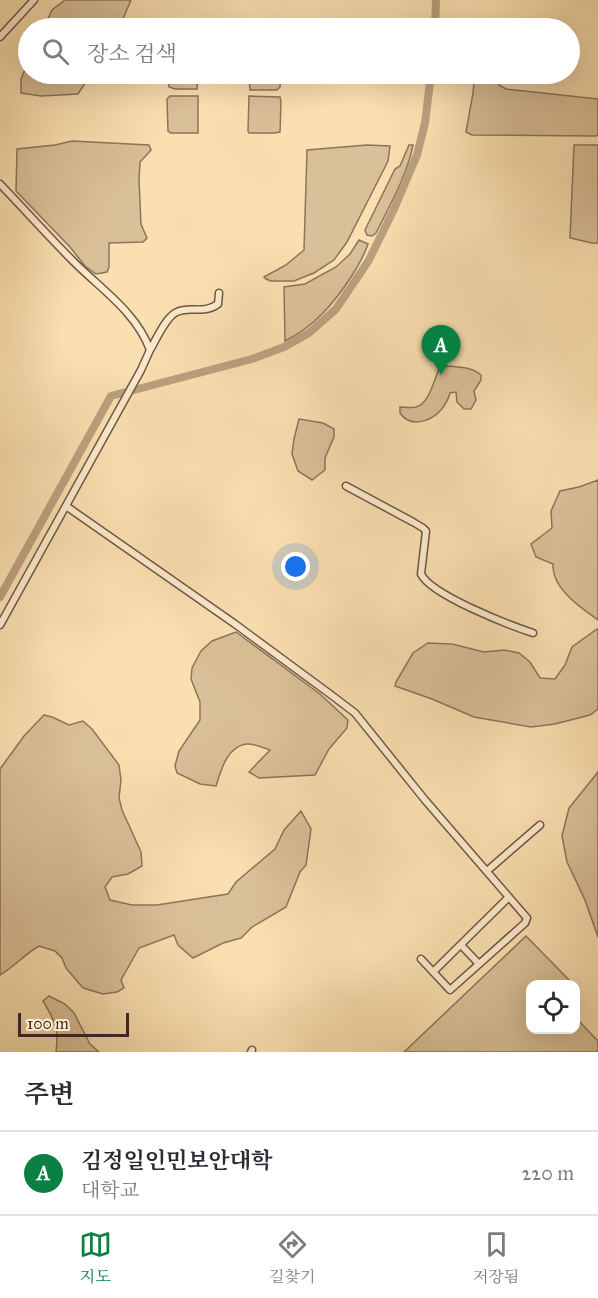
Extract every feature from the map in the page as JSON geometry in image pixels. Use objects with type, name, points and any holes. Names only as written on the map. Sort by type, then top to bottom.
[{"type":"street","points":[[1,35],[34,0]]},
{"type":"street","points":[[0,25],[1,35]]},
{"type":"street","points":[[0,184],[136,323],[146,338],[150,350]]},
{"type":"street","points":[[0,625],[167,320],[175,313],[187,310],[211,309],[218,304],[219,293]]},
{"type":"street","points":[[346,486],[426,531],[421,574],[430,585],[505,623],[533,633]]},
{"type":"street","points":[[66,506],[235,624],[355,713],[425,800],[527,918],[525,923],[450,990],[421,959]]},
{"type":"street","points":[[487,871],[540,825]]},
{"type":"street","points":[[433,972],[509,897]]},
{"type":"street","points":[[461,945],[479,964]]},
{"type":"shaded area","points":[[65,0],[131,0],[123,18],[48,18],[52,10]]},
{"type":"shaded area","points":[[21,84],[84,84],[78,94],[41,96],[21,93]]},
{"type":"shaded area","points":[[169,84],[197,84],[197,89],[169,87]]},
{"type":"shaded area","points":[[250,84],[280,84],[277,90],[250,90]]},
{"type":"shaded area","points":[[474,84],[499,84],[506,89],[598,99],[598,135],[472,135],[466,132]]},
{"type":"shaded area","points":[[170,96],[198,96],[198,133],[168,131],[167,99]]},
{"type":"shaded area","points":[[249,96],[280,97],[280,132],[249,133]]},
{"type":"shaded area","points":[[72,141],[149,145],[151,150],[140,162],[139,180],[141,224],[147,238],[143,242],[109,243],[107,272],[96,274],[85,266],[70,247],[16,191],[17,149]]},
{"type":"shaded area","points":[[367,145],[390,146],[388,161],[347,242],[334,260],[314,273],[294,281],[266,279],[264,277],[286,265],[304,250],[307,150]]},
{"type":"shaded area","points":[[409,145],[413,145],[411,156],[398,190],[376,233],[372,236],[367,235],[365,230]]},
{"type":"shaded area","points":[[574,145],[598,145],[598,243],[570,238]]},
{"type":"shaded area","points":[[359,240],[368,244],[361,261],[344,287],[314,321],[285,341],[284,287],[305,284],[336,267],[350,254]]},
{"type":"shaded area","points":[[447,366],[469,369],[481,375],[481,380],[474,391],[476,400],[471,409],[464,409],[457,402],[456,392],[450,393],[442,408],[431,418],[414,422],[404,418],[400,413],[400,407],[421,405],[428,397],[439,369]]},
{"type":"shaded area","points":[[299,419],[323,423],[334,429],[334,437],[325,458],[325,470],[312,480],[298,471],[292,454]]},
{"type":"shaded area","points":[[598,480],[598,620],[568,596],[557,581],[553,564],[536,557],[531,544],[552,528],[551,511],[560,491]]},
{"type":"shaded area","points":[[597,629],[598,709],[590,715],[555,724],[531,727],[474,717],[395,686],[413,653],[428,643],[452,644],[484,652],[504,650],[519,653],[530,662],[540,678],[555,679],[565,665],[572,647]]},
{"type":"shaded area","points":[[236,632],[320,694],[348,720],[347,728],[329,749],[315,775],[259,778],[249,772],[270,750],[249,744],[239,746],[229,754],[216,786],[200,784],[177,773],[175,766],[179,751],[200,720],[200,702],[191,679],[192,668],[201,651],[212,641]]},
{"type":"shaded area","points":[[44,715],[69,725],[83,721],[92,729],[119,765],[121,780],[119,798],[141,852],[142,866],[128,874],[112,877],[105,887],[110,900],[132,905],[157,905],[228,894],[236,882],[275,849],[284,830],[301,811],[311,829],[306,865],[300,872],[286,907],[252,927],[241,938],[223,943],[193,958],[178,945],[174,935],[139,948],[121,980],[124,988],[117,992],[103,994],[83,988],[55,951],[39,946],[0,975],[0,769],[24,736]]},
{"type":"shaded area","points":[[598,772],[598,937],[585,900],[567,862],[562,836],[569,808]]},
{"type":"shaded area","points":[[526,936],[569,980],[526,980],[526,1034],[580,1034],[580,1022],[598,1041],[598,1052],[404,1052]]},
{"type":"shaded area","points":[[49,996],[65,1004],[74,1013],[90,1044],[99,1052],[56,1052],[55,1025],[43,1001]]},
{"type":"waterway","points":[[435,18],[436,0]]},
{"type":"waterway","points":[[0,597],[111,396],[252,359],[284,347],[309,333],[336,309],[369,260],[417,155],[425,123],[430,84]]},
{"type":"place","name":"김정일인민보안대학","points":[[441,375]]}]
